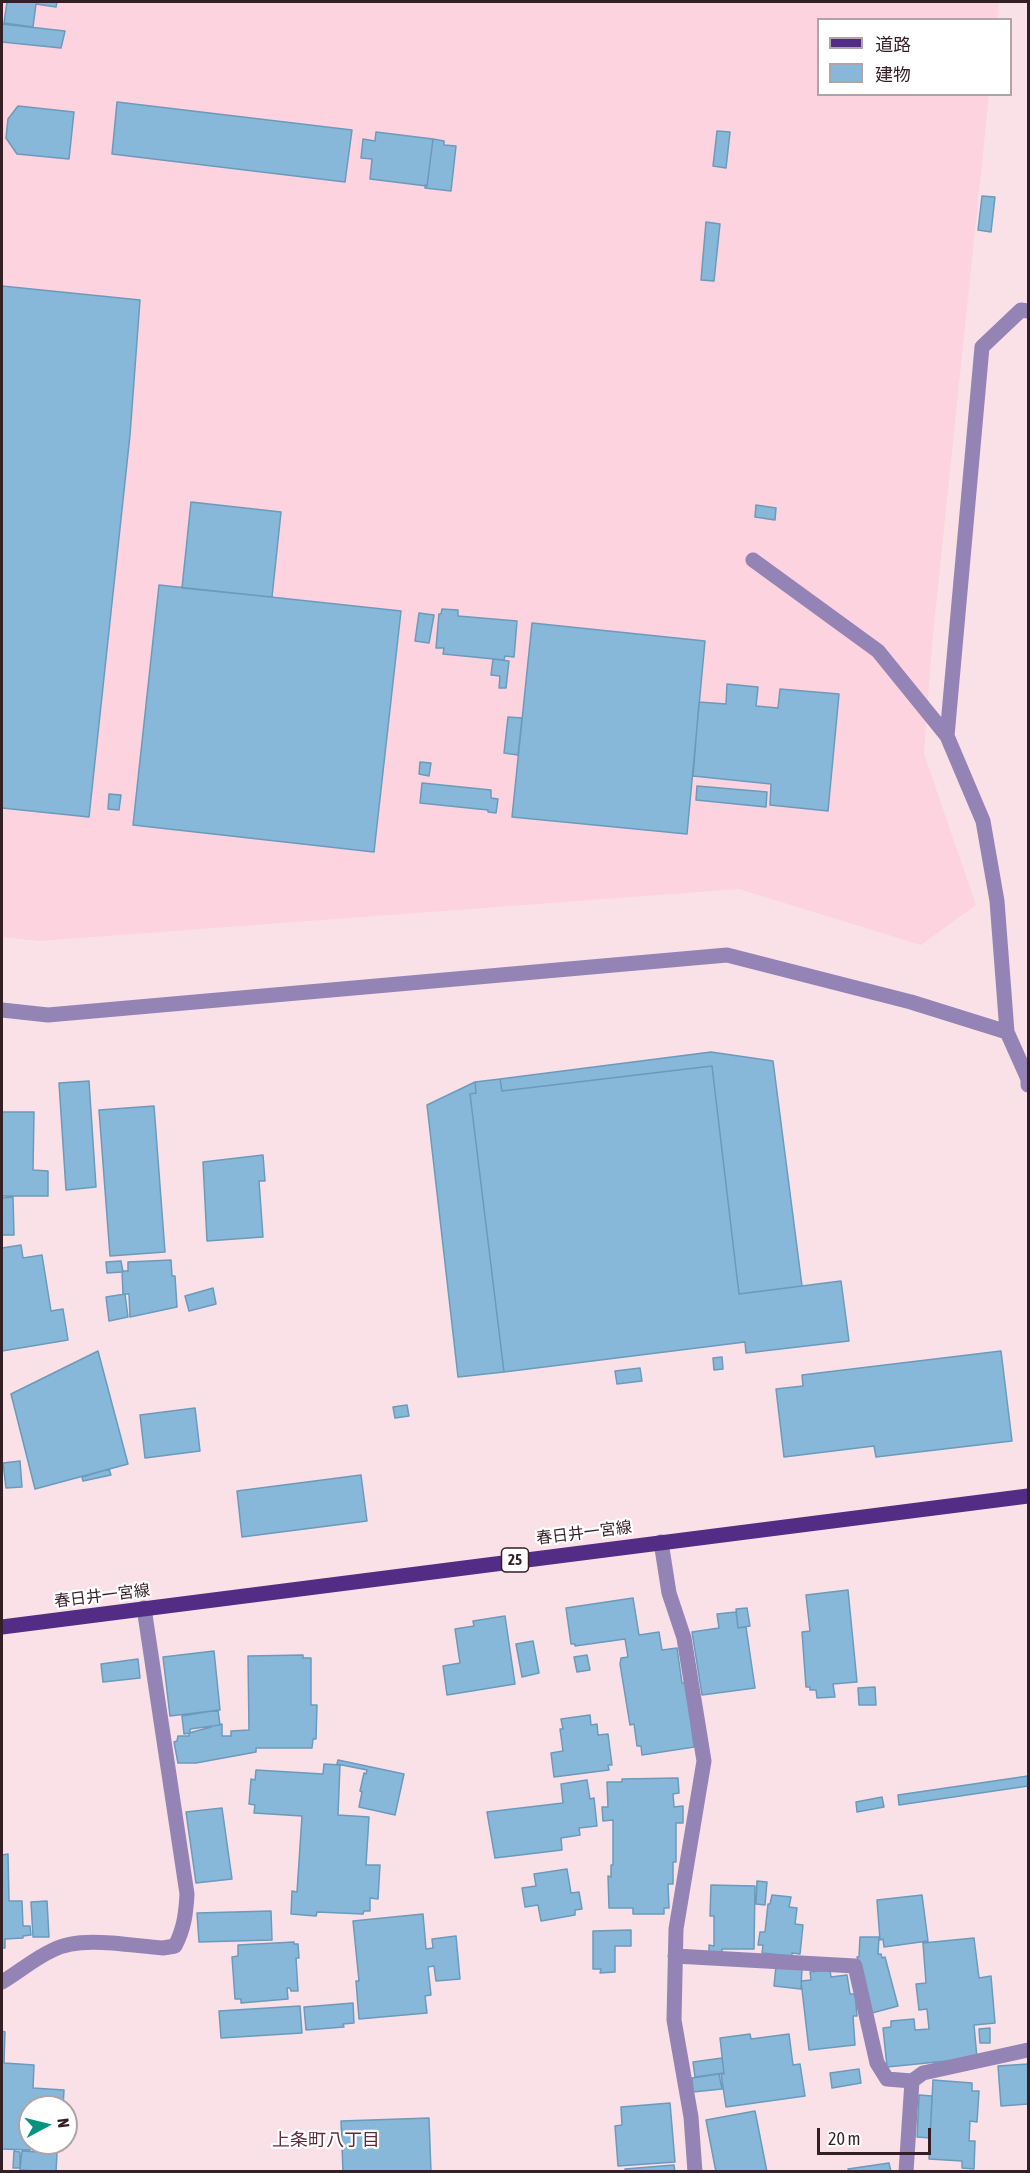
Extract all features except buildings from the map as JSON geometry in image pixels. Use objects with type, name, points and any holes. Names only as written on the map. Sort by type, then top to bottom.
[{"type":"main road","name":"春日井一宮線","points":[[2,1627],[1029,1496]]},
{"type":"street","points":[[947,736],[982,347],[1021,310],[1029,311]]},
{"type":"street","points":[[753,560],[878,651],[947,736],[983,821],[997,901],[1007,1032],[1029,1085]]},
{"type":"street","points":[[2,1010],[48,1015],[727,955],[911,1002],[1007,1032]]},
{"type":"street","points":[[661,1542],[669,1593],[684,1638],[705,1761],[676,1929],[675,1956],[674,2019],[691,2117],[695,2172]]},
{"type":"street","points":[[2,1982],[51,1950],[67,1944],[86,1942],[163,1948],[175,1946],[181,1933],[187,1894],[144,1608]]},
{"type":"street","points":[[675,1956],[855,1966],[877,2063],[887,2079],[912,2081],[923,2073],[1029,2050]]},
{"type":"street","points":[[906,2172],[912,2081]]},
{"type":"shaded area","points":[[2,2],[999,2],[997,18],[817,18],[817,96],[989,96],[932,644],[924,754],[976,905],[921,945],[739,889],[39,941],[2,937]]},
{"type":"district","name":"上条町八丁目","points":[[326,2140]]}]
